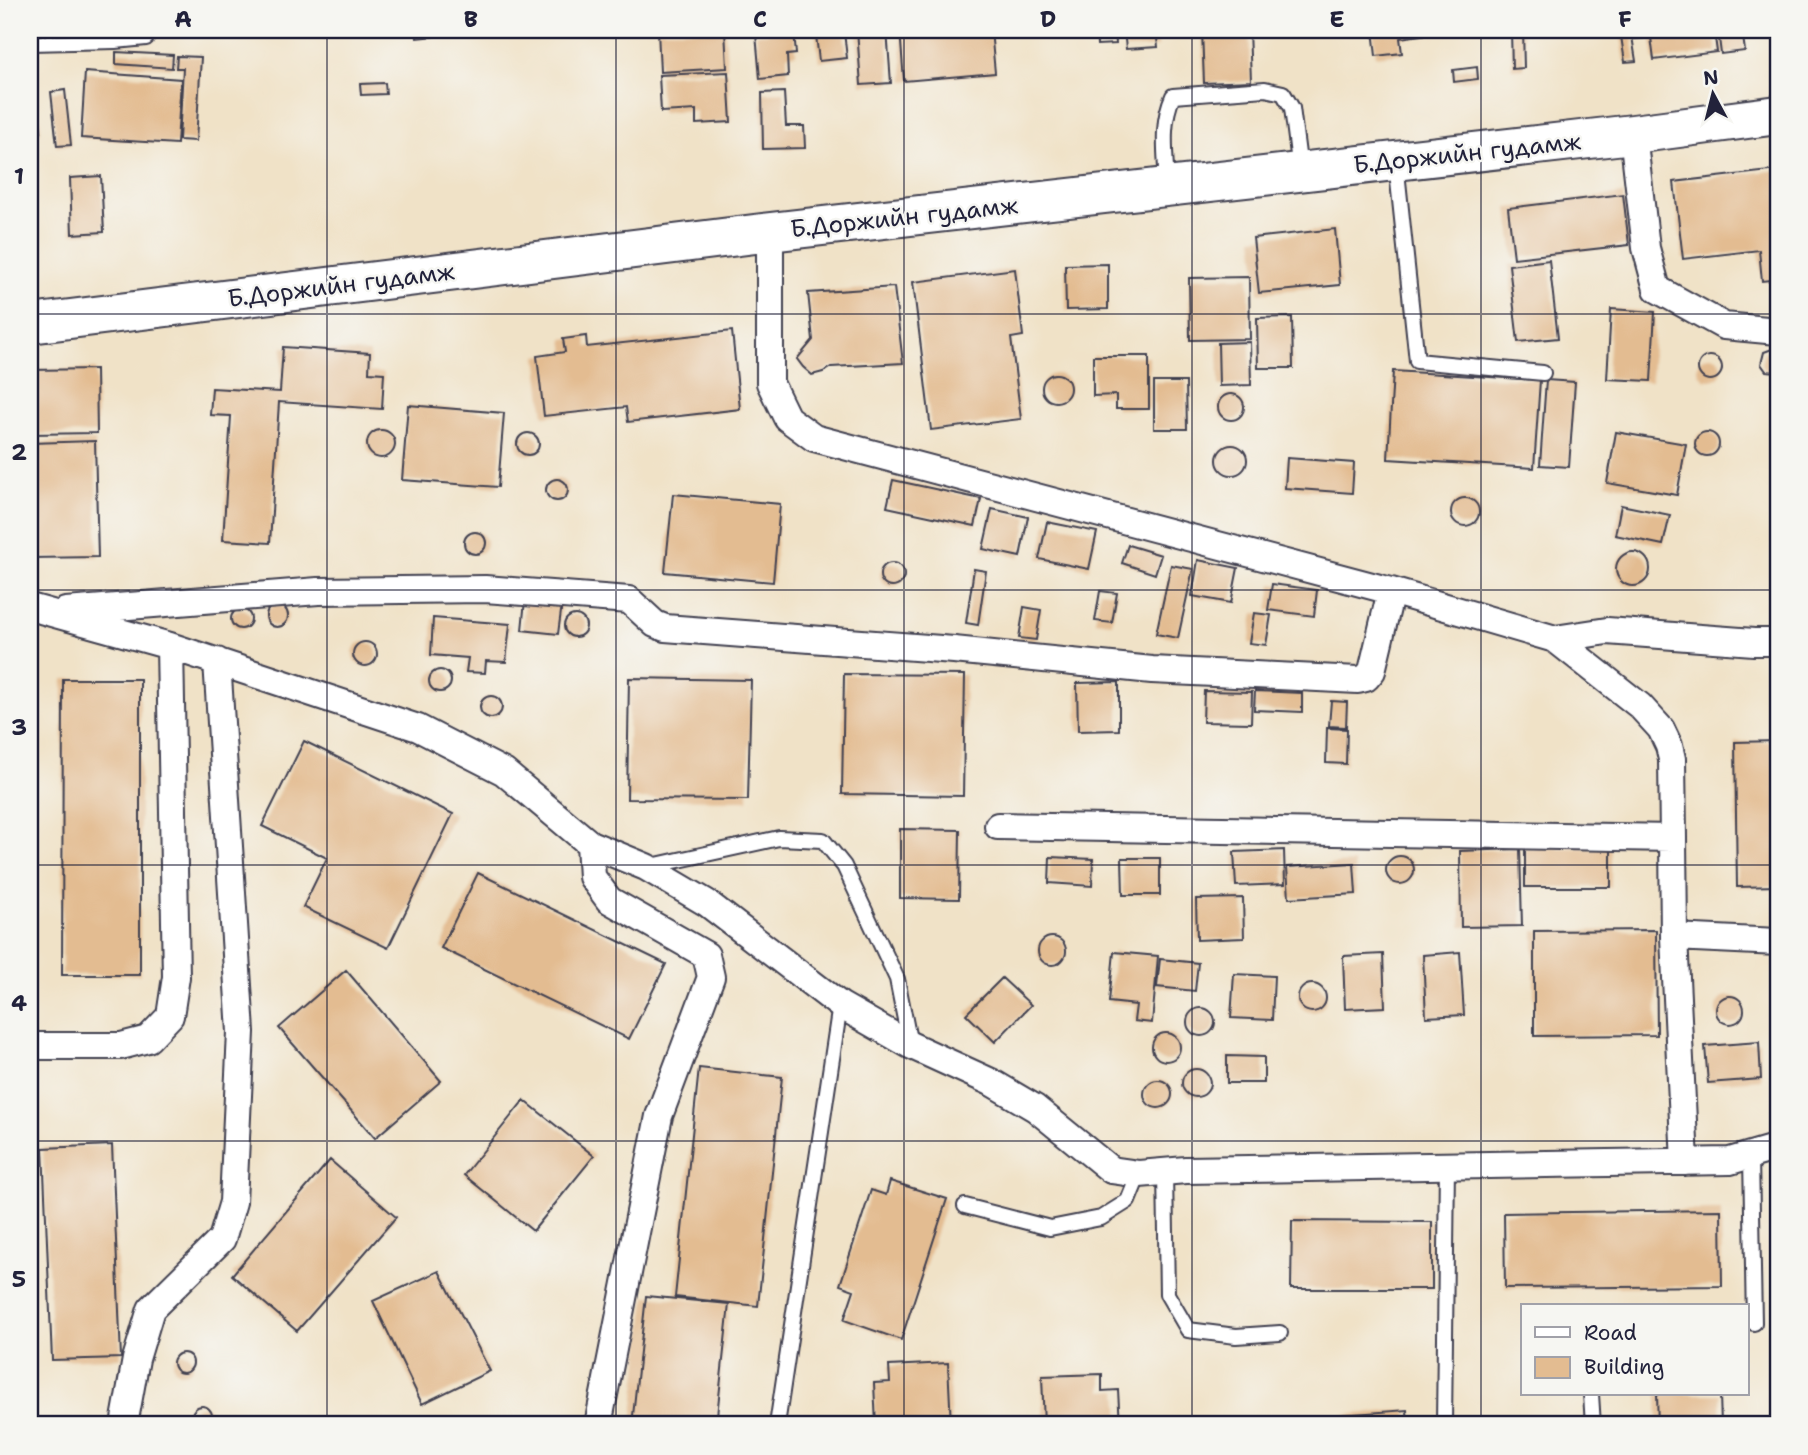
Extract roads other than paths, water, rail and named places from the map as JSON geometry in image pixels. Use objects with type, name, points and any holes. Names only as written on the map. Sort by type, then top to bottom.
[{"type":"main road","name":"Б.Доржийн гудамж","points":[[30,324],[770,232],[1633,134],[1778,115]]},
{"type":"street","points":[[1633,134],[1646,248],[1657,289],[1724,326],[1778,331]]},
{"type":"street","points":[[770,232],[770,383],[787,418],[814,438],[1391,591],[1555,639],[1640,706],[1666,737],[1672,759],[1674,937],[1685,1161]]},
{"type":"street","points":[[40,609],[318,591],[485,589],[629,600],[655,624],[665,628],[954,650],[1152,670],[1358,680],[1366,678],[1372,671],[1391,591]]},
{"type":"street","points":[[40,609],[170,646],[418,728],[504,772],[590,844],[646,867],[707,903],[840,1005],[910,1045],[991,1082],[1035,1108],[1111,1170],[1152,1173],[1730,1161],[1778,1147]]},
{"type":"street","points":[[1555,639],[1607,631],[1778,642]]},
{"type":"street","points":[[30,1046],[121,1046],[148,1039],[170,1016],[176,977],[170,646]]},
{"type":"street","points":[[124,1425],[136,1359],[151,1310],[222,1239],[233,1202],[241,1032],[217,661]]},
{"type":"street","points":[[998,826],[1673,838]]},
{"type":"street","points":[[590,844],[592,877],[610,900],[706,955],[711,977],[659,1116],[598,1425]]},
{"type":"street","points":[[1674,937],[1778,942]]},
{"type":"lane","points":[[30,43],[146,38]]},
{"type":"lane","points":[[1167,187],[1165,123],[1166,111],[1173,96],[1265,89],[1283,93],[1292,108],[1300,172]]},
{"type":"lane","points":[[1396,161],[1417,361],[1543,373]]},
{"type":"lane","points":[[646,867],[779,838],[823,840],[844,866],[897,979],[910,1045]]},
{"type":"lane","points":[[777,1425],[840,1005]]},
{"type":"lane","points":[[1751,1157],[1754,1323]]},
{"type":"lane","points":[[1444,1425],[1447,1166]]},
{"type":"lane","points":[[965,1206],[1050,1228],[1101,1218],[1128,1201],[1152,1173]]},
{"type":"lane","points":[[1152,1173],[1167,1294],[1188,1330],[1236,1336],[1280,1333]]},
{"type":"lane","points":[[1591,1396],[1593,1425]]}]
